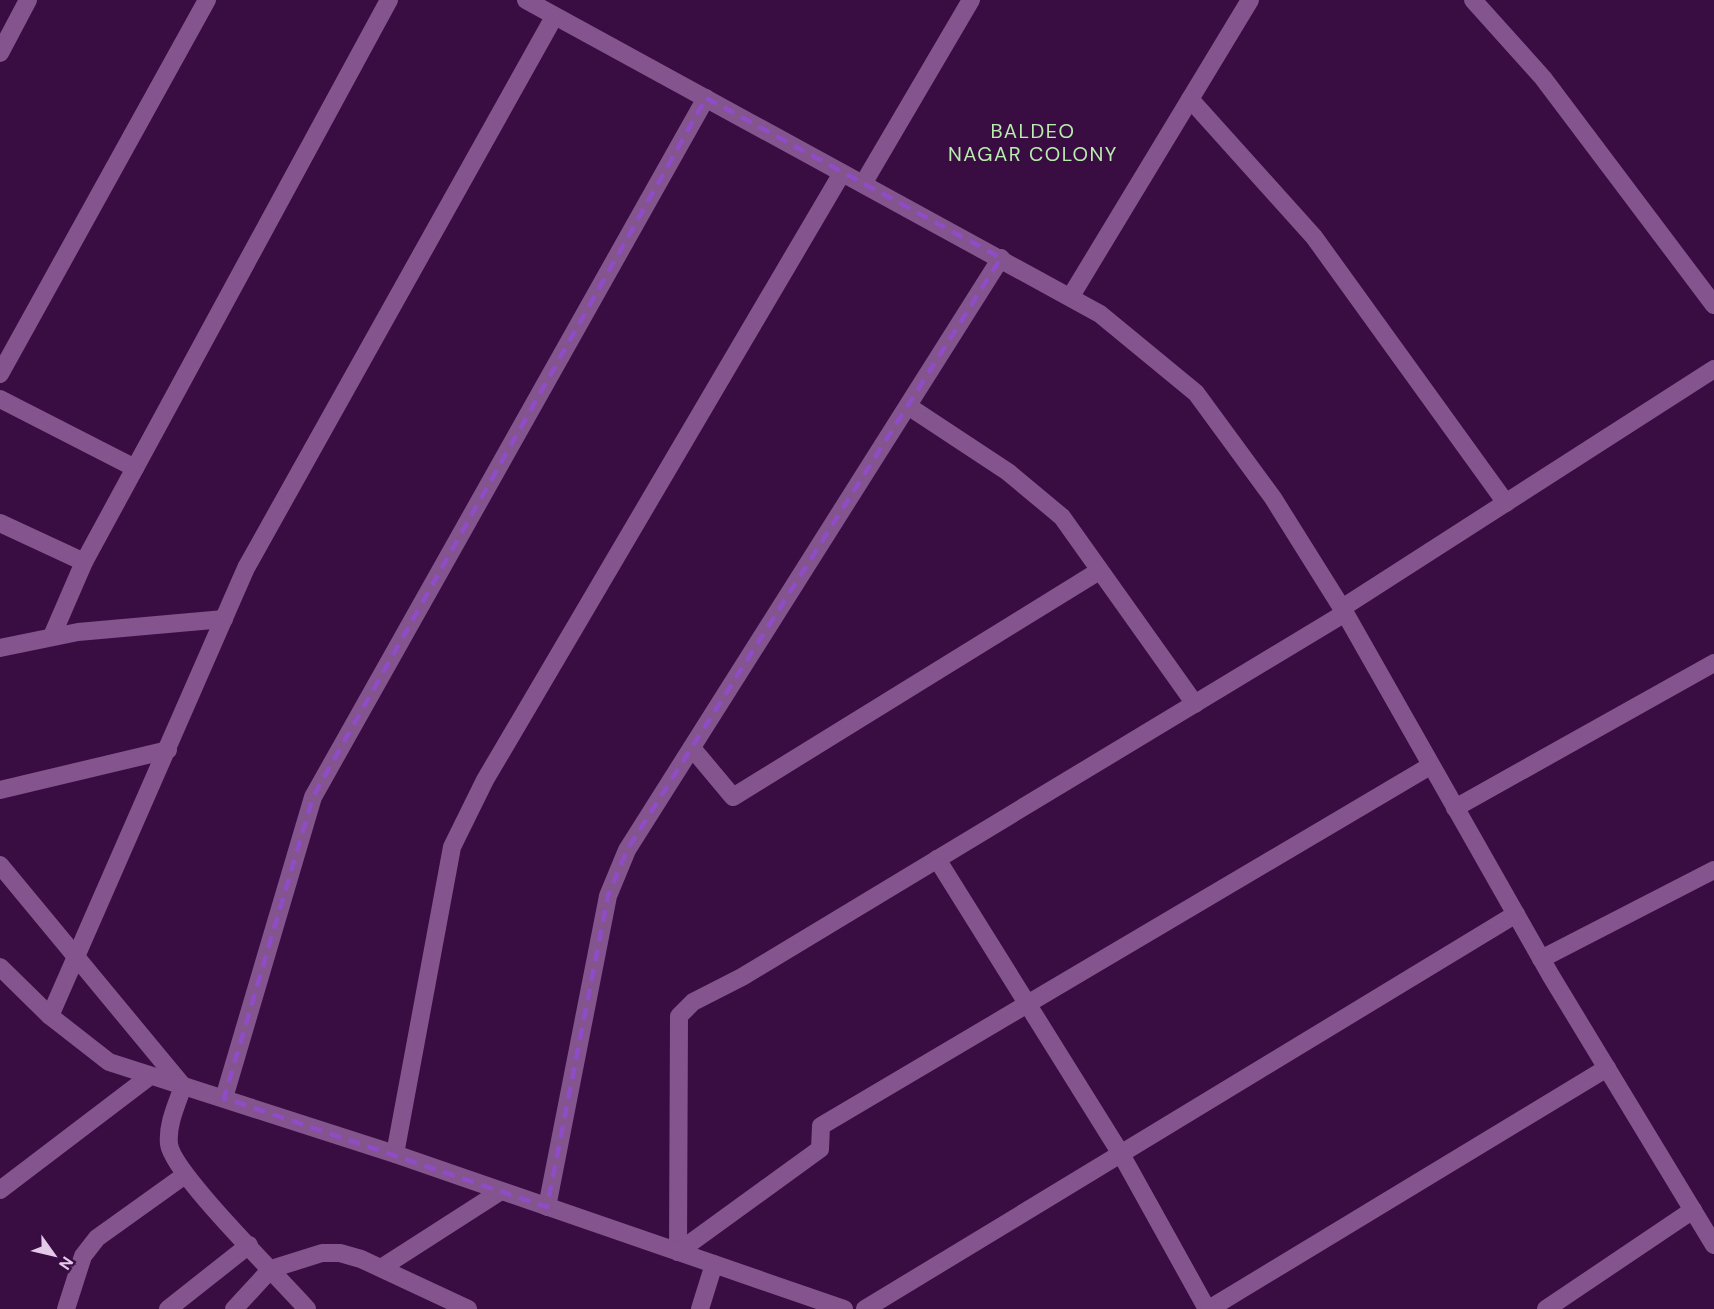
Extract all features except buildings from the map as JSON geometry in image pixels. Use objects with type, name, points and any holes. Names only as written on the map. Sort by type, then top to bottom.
[{"type":"street","points":[[0,52],[28,0]]},
{"type":"street","points":[[0,374],[207,0]]},
{"type":"street","points":[[52,636],[84,562],[389,0]]},
{"type":"street","points":[[526,0],[1100,314],[1196,393],[1273,498],[1344,611],[1541,959],[1714,1245]]},
{"type":"street","points":[[863,184],[971,0]]},
{"type":"street","points":[[1071,297],[1250,0]]},
{"type":"street","points":[[1473,0],[1543,78],[1714,304]]},
{"type":"street","points":[[50,1016],[246,568],[554,17]]},
{"type":"street","points":[[224,1098],[313,796],[706,98]]},
{"type":"street","points":[[1190,99],[1314,237],[1506,503]]},
{"type":"street","points":[[395,1154],[452,847],[485,780],[842,173]]},
{"type":"street","points":[[547,1207],[608,896],[627,850],[1001,258]]},
{"type":"street","points":[[678,1252],[679,1016],[693,1002],[742,977],[1195,704],[1344,611],[1714,369]]},
{"type":"street","points":[[0,399],[135,468]]},
{"type":"street","points":[[908,406],[1008,472],[1062,517],[1195,704]]},
{"type":"street","points":[[0,523],[84,562]]},
{"type":"street","points":[[692,748],[733,797],[1099,571]]},
{"type":"street","points":[[0,648],[52,636],[224,619]]},
{"type":"street","points":[[1455,808],[1714,663]]},
{"type":"street","points":[[0,790],[168,750]]},
{"type":"street","points":[[678,1252],[820,1149],[821,1126],[1430,766]]},
{"type":"street","points":[[937,859],[1029,1003],[1121,1154],[1208,1309],[1607,1068]]},
{"type":"street","points":[[0,865],[183,1086]]},
{"type":"street","points":[[1541,959],[1714,870]]},
{"type":"street","points":[[866,1309],[1516,914]]},
{"type":"street","points":[[0,967],[50,1016],[109,1062],[395,1154],[844,1309]]},
{"type":"street","points":[[0,1190],[150,1076]]},
{"type":"street","points":[[183,1086],[169,1146],[185,1175],[307,1309]]},
{"type":"street","points":[[66,1309],[83,1256],[97,1238],[185,1175]]},
{"type":"street","points":[[381,1268],[501,1191]]},
{"type":"street","points":[[1546,1309],[1693,1210]]},
{"type":"street","points":[[168,1309],[249,1245]]},
{"type":"street","points":[[234,1309],[271,1269],[322,1253],[340,1253],[381,1268],[468,1309]]},
{"type":"street","points":[[700,1309],[714,1264]]},
{"type":"highlighted area","points":[[706,98],[1001,258],[627,850],[608,896],[547,1207],[224,1098],[313,797]]},
{"type":"district","name":"BALDEO NAGAR COLONY","points":[[1033,142]]}]
